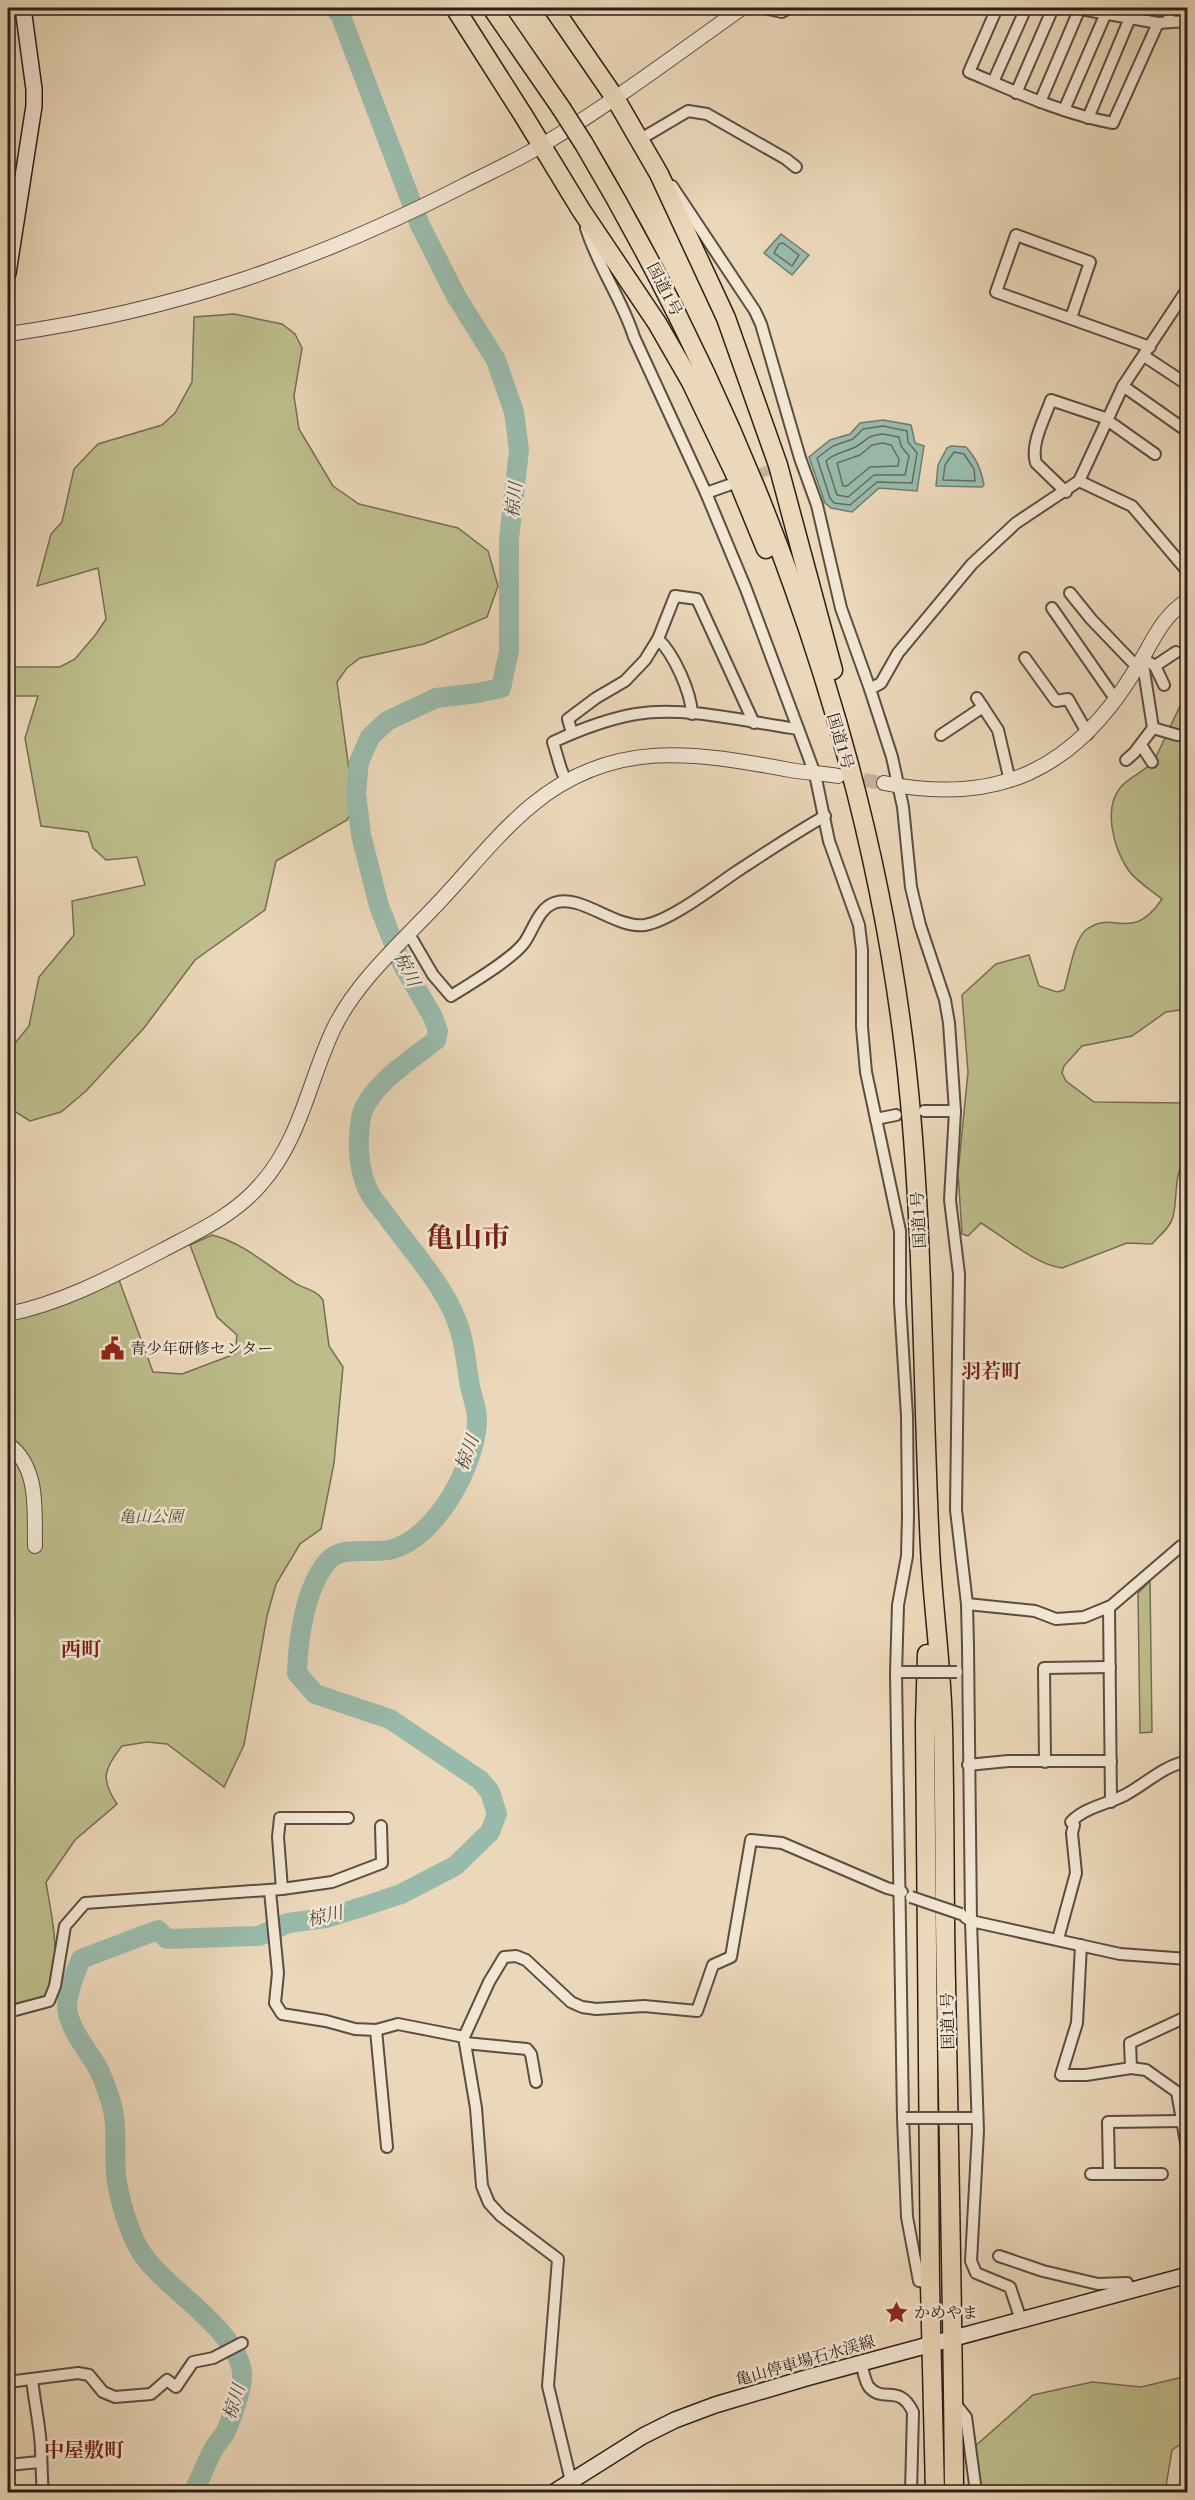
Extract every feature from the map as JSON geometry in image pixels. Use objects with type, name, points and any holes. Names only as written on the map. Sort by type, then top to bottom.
[{"type":"highway","points":[[455,8],[581,210],[657,324],[691,382],[736,476],[808,654],[818,660]]},
{"type":"highway","name":"国道1号","points":[[492,8],[584,144],[657,272],[701,361],[754,481],[818,660],[863,820],[882,907],[906,1062],[915,1165],[922,1298],[930,1550],[943,1723],[945,1952],[954,2337],[954,2493]]},
{"type":"highway","points":[[553,8],[615,98],[659,174],[726,318],[778,465],[857,758],[863,787],[863,820]]},
{"type":"highway","name":"国道1号","points":[[930,1550],[925,1723],[930,2284],[935,2493]]},
{"type":"main road","points":[[8,273],[34,106],[23,8]]},
{"type":"main road","name":"亀山停車場石水渓線","points":[[554,2493],[618,2450],[675,2420],[761,2391],[1188,2275]]},
{"type":"street","points":[[8,334],[72,325],[229,285],[327,250],[390,223],[542,145],[615,98],[742,8]]},
{"type":"street","points":[[764,8],[782,12],[789,8]]},
{"type":"street","points":[[997,8],[969,72],[1040,102],[1088,118],[1113,123],[1164,22],[1168,8]]},
{"type":"street","points":[[993,82],[1026,8]]},
{"type":"street","points":[[1016,93],[1053,8]]},
{"type":"street","points":[[1040,102],[1077,8],[1111,12],[1136,19],[1164,22],[1188,21]]},
{"type":"street","points":[[1088,118],[1140,8]]},
{"type":"street","points":[[1064,110],[1111,12]]},
{"type":"street","points":[[639,140],[688,111],[707,114],[796,167]]},
{"type":"street","points":[[659,174],[674,187],[755,311],[800,458],[817,505],[840,608],[870,689],[899,786],[911,887],[920,925],[945,1000],[955,1080],[950,1200],[959,1274],[956,1503],[967,1604],[963,1673],[968,1765],[966,1918],[976,2015],[972,2267],[982,2277],[1010,2287],[1021,2320]]},
{"type":"street","points":[[581,210],[596,258],[627,314],[634,338],[706,493],[746,589],[815,774],[837,866],[859,926],[862,960],[862,1027],[866,1072],[900,1231],[900,1303],[907,1416],[907,1556],[898,1605],[898,1889],[907,2217],[919,2281],[930,2284]]},
{"type":"street","points":[[1071,318],[1090,262],[1016,235],[996,292],[1071,318],[1147,351],[1188,385]]},
{"type":"street","points":[[870,689],[881,683],[898,653],[972,564],[1017,523],[1066,492],[1079,481],[1123,386],[1188,288]]},
{"type":"street","points":[[1123,386],[1184,429]]},
{"type":"street","points":[[1066,492],[1036,463],[1034,457],[1035,445],[1051,400],[1107,419],[1155,454]]},
{"type":"street","points":[[785,464],[800,458]]},
{"type":"street","points":[[1079,481],[1132,506],[1188,572]]},
{"type":"street","points":[[706,493],[729,485]]},
{"type":"street","points":[[1070,593],[1091,619],[1140,662],[1155,666],[1176,652]]},
{"type":"street","points":[[572,733],[568,719],[596,698],[625,681],[645,660],[658,639],[675,596],[697,598],[754,723]]},
{"type":"street","points":[[884,783],[962,790],[1010,781],[1054,759],[1088,734],[1105,717],[1160,626],[1188,600]]},
{"type":"street","points":[[1052,608],[1116,700]]},
{"type":"street","points":[[658,639],[667,648],[691,702],[692,714]]},
{"type":"street","points":[[1025,658],[1056,702],[1068,699],[1088,734]]},
{"type":"street","points":[[1126,760],[1153,728],[1140,662]]},
{"type":"street","points":[[1155,666],[1164,685]]},
{"type":"street","points":[[941,735],[980,702],[998,730],[1010,781]]},
{"type":"street","points":[[567,781],[553,742],[599,722],[639,714],[692,714],[798,729]]},
{"type":"street","points":[[1153,728],[1177,735]]},
{"type":"street","points":[[1141,745],[1152,762]]},
{"type":"street","points":[[8,1314],[63,1298],[92,1286],[192,1234],[246,1200],[271,1173],[290,1142],[334,1028],[345,1009],[383,962],[522,814],[567,781],[615,761],[660,754],[705,756],[838,776]]},
{"type":"street","points":[[407,937],[433,975],[451,996],[516,952],[546,909],[553,903],[573,903],[625,924],[645,925],[693,901],[825,816]]},
{"type":"street","points":[[924,1111],[955,1111]]},
{"type":"street","points":[[876,1119],[896,1115]]},
{"type":"street","points":[[8,1444],[28,1469],[33,1484],[34,1546]]},
{"type":"street","points":[[967,1604],[1035,1611],[1056,1619],[1084,1617],[1109,1607],[1181,1546]]},
{"type":"street","points":[[1109,1607],[1111,1802]]},
{"type":"street","points":[[1045,1762],[1044,1668],[1110,1667]]},
{"type":"street","points":[[899,1673],[963,1673]]},
{"type":"street","points":[[968,1765],[1008,1761],[1111,1761]]},
{"type":"street","points":[[1058,1939],[1076,1873],[1072,1833],[1074,1825],[1071,1822],[1085,1810],[1111,1802],[1171,1765],[1188,1761]]},
{"type":"street","points":[[348,1818],[280,1818],[274,1911],[278,1973],[275,2003],[282,2013],[355,2029],[376,2030],[399,2024],[465,2040],[527,2049],[531,2054],[536,2082]]},
{"type":"street","points":[[8,2012],[49,2001],[55,1986],[65,1926],[85,1903],[276,1890],[333,1882],[378,1866],[384,1859],[381,1826]]},
{"type":"street","points":[[571,2481],[548,2385],[558,2259],[501,2216],[489,2203],[482,2186],[476,2108],[465,2040],[489,1982],[504,1957],[516,1956],[526,1960],[571,2002],[582,2007],[596,2009],[644,2006],[698,2011],[713,1965],[731,1957],[751,1840],[782,1843],[887,1888],[898,1889],[911,1897],[966,1918],[1120,1954],[1188,1959]]},
{"type":"street","points":[[1081,1945],[1077,2022],[1061,2075],[1086,2075],[1131,2068],[1146,2070],[1176,2092],[1183,2101],[1182,2121],[1188,2154]]},
{"type":"street","points":[[1131,2068],[1130,2043],[1188,2016]]},
{"type":"street","points":[[376,2030],[387,2147]]},
{"type":"street","points":[[905,2118],[975,2118]]},
{"type":"street","points":[[1109,2174],[1108,2122],[1182,2121]]},
{"type":"street","points":[[1091,2174],[1162,2174]]},
{"type":"street","points":[[999,2256],[1043,2271],[1098,2284],[1127,2283],[1129,2291]]},
{"type":"street","points":[[8,2382],[78,2373],[89,2375],[104,2392],[115,2397],[151,2394],[167,2380],[176,2387],[193,2362],[213,2358],[241,2343]]},
{"type":"street","points":[[861,2363],[869,2386],[879,2393],[900,2395],[909,2403],[913,2412],[911,2493]]},
{"type":"street","points":[[32,2379],[40,2433],[42,2454],[39,2462],[43,2493]]},
{"type":"street","points":[[953,2402],[966,2417],[976,2493]]},
{"type":"street","points":[[8,2464],[39,2462]]},
{"type":"green space","points":[[234,314],[282,324],[295,334],[302,348],[294,396],[299,429],[333,486],[359,504],[458,528],[488,551],[498,586],[487,617],[424,644],[360,658],[347,668],[337,682],[354,806],[347,820],[276,861],[265,910],[195,960],[144,1028],[86,1091],[61,1112],[30,1121],[8,1107],[8,1052],[29,1026],[39,977],[74,935],[72,901],[145,885],[137,857],[106,860],[93,848],[88,832],[41,826],[25,738],[38,696],[8,696],[8,667],[60,667],[75,659],[106,619],[98,568],[37,586],[51,534],[62,522],[74,469],[98,444],[162,425],[175,413],[192,382],[194,317]]},
{"type":"green space","points":[[1187,691],[1187,1009],[1166,1012],[1132,1036],[1082,1046],[1064,1066],[1062,1073],[1066,1081],[1094,1102],[1187,1103],[1187,1157],[1178,1177],[1173,1217],[1167,1228],[1152,1244],[1127,1243],[1062,1268],[1052,1266],[1031,1256],[981,1223],[968,1236],[962,1234],[958,1173],[968,1072],[962,995],[996,964],[1029,955],[1039,986],[1057,992],[1064,990],[1075,949],[1086,930],[1105,922],[1122,924],[1141,920],[1151,913],[1162,899],[1134,877],[1122,860],[1112,828],[1112,807],[1120,788],[1155,759]]},
{"type":"green space","name":"亀山公園","points":[[212,1235],[235,1243],[323,1300],[329,1346],[343,1367],[334,1463],[321,1529],[300,1544],[276,1584],[267,1616],[244,1745],[224,1787],[167,1744],[147,1742],[122,1746],[111,1761],[106,1774],[108,1788],[117,1804],[75,1840],[46,1882],[55,1941],[55,1956],[54,1970],[44,1998],[8,2007],[8,1321],[69,1303],[119,1280],[153,1372],[182,1374],[235,1354],[237,1335],[217,1317],[190,1245]]},
{"type":"green space","points":[[1150,1581],[1152,1732],[1140,1733],[1138,1593]]},
{"type":"green space","points":[[1187,2376],[1187,2440],[1172,2450],[1165,2492],[980,2492],[973,2448],[1033,2395],[1092,2382],[1141,2387]]},
{"type":"water","points":[[781,234],[809,255],[792,275],[764,253]]},
{"type":"water","points":[[883,420],[911,425],[915,443],[924,446],[917,491],[879,488],[852,512],[831,508],[825,503],[809,457],[830,440],[850,434],[860,423]]},
{"type":"water","points":[[966,447],[970,451],[980,470],[984,485],[982,487],[936,486],[938,465],[947,448]]},
{"type":"waterway","name":"椋川","points":[[193,2492],[213,2449],[228,2427],[239,2394],[242,2372],[237,2356],[227,2340],[152,2266],[141,2252],[128,2225],[117,2183],[111,2102],[100,2072],[80,2041],[67,2007],[70,1989],[81,1959],[158,1930],[167,1939],[259,1936],[288,1923],[326,1918],[401,1894],[455,1866],[490,1832],[497,1814],[490,1792],[480,1780],[390,1719],[315,1694],[297,1673],[301,1629],[308,1599],[320,1572],[328,1561],[334,1556],[350,1551],[393,1549],[409,1542],[424,1530],[451,1497],[461,1478],[475,1439],[477,1413],[456,1319],[433,1278],[371,1195],[361,1169],[359,1135],[364,1108],[387,1079],[436,1040],[438,1031],[433,1017],[401,962],[379,906],[361,835],[356,793],[359,762],[370,737],[387,721],[436,698],[501,688],[509,651],[509,539],[519,450],[514,412],[496,360],[456,296],[420,225],[340,14],[334,8]]},
{"type":"tunnel","points":[[746,479],[782,465]]},
{"type":"tunnel","points":[[843,777],[884,783]]},
{"type":"place","name":"青少年研修センター","points":[[112,1348]]},
{"type":"place","name":"かめやま","points":[[896,2312]]},
{"type":"district","name":"亀山市","points":[[468,1237]]},
{"type":"district","name":"羽若町","points":[[991,1371]]},
{"type":"district","name":"西町","points":[[81,1649]]},
{"type":"district","name":"中屋敷町","points":[[84,2450]]}]
